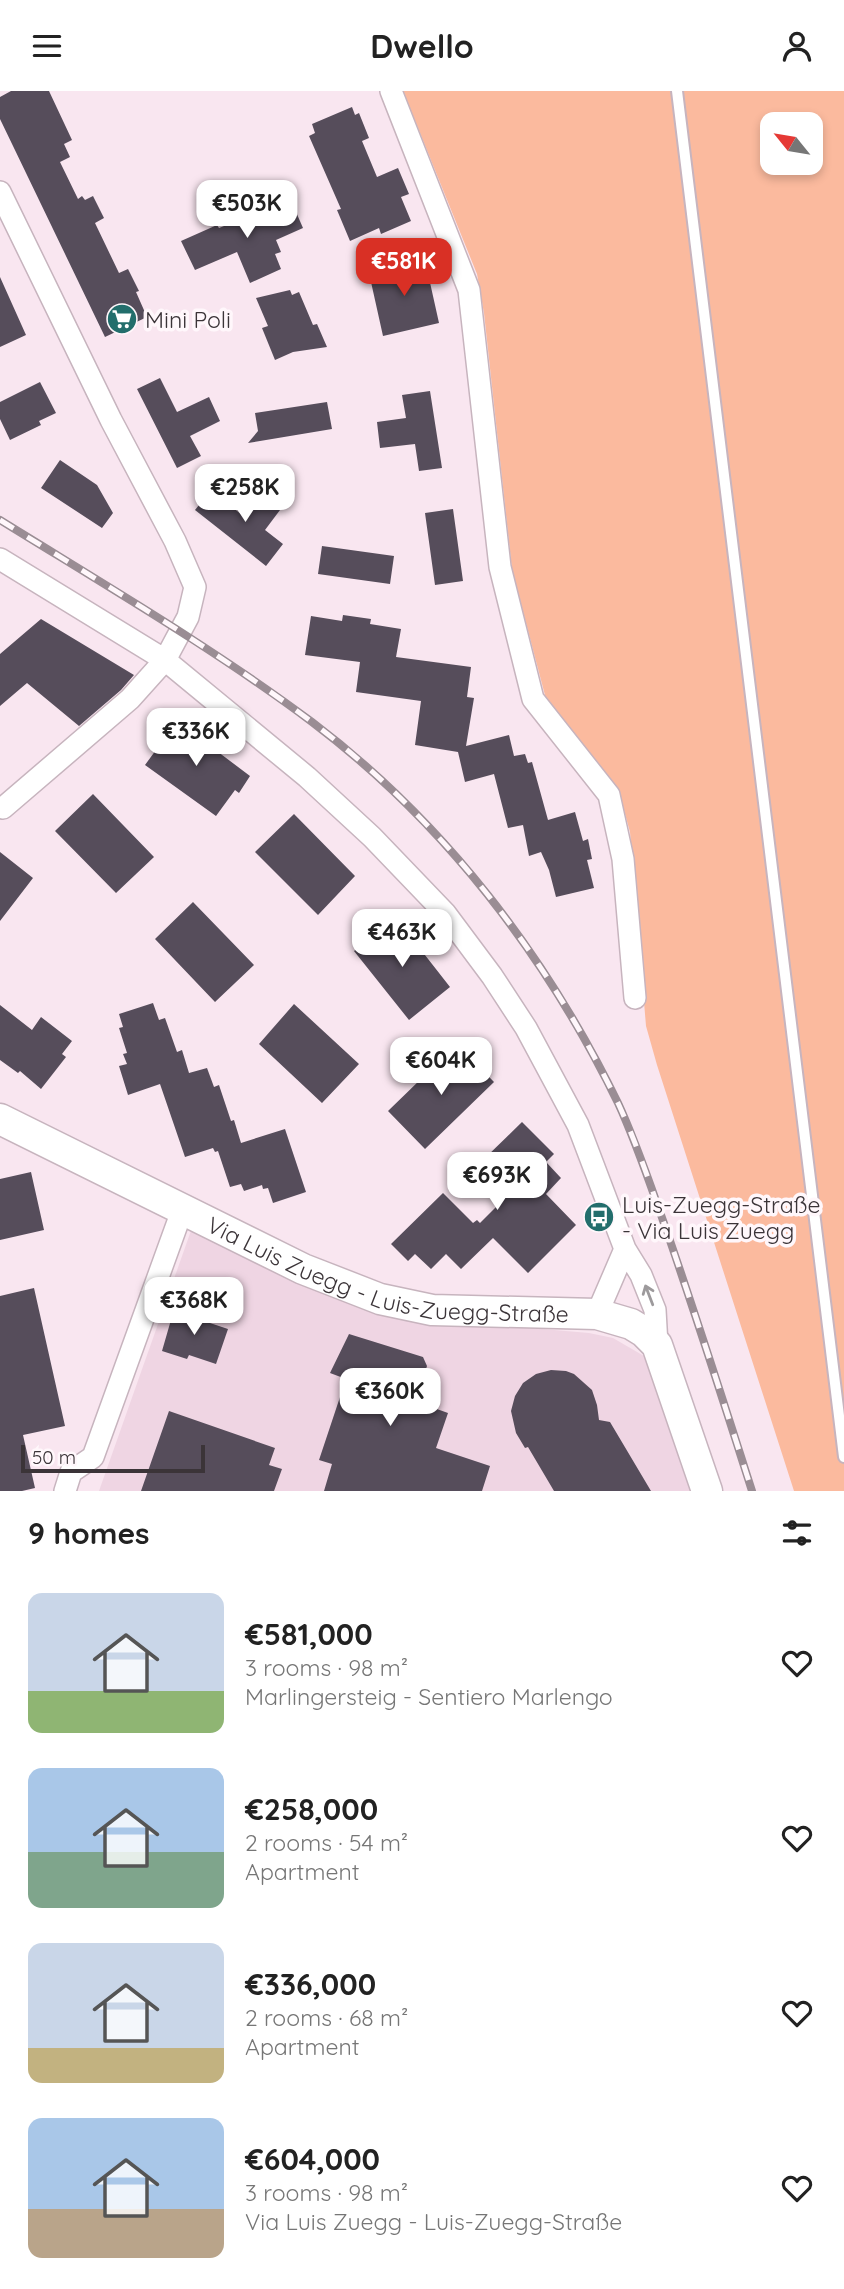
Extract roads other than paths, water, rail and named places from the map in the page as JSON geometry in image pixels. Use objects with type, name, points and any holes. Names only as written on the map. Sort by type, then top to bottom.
[{"type":"street","points":[[391,91],[469,290],[500,567],[533,699],[608,795],[623,859],[635,998]]},
{"type":"street","points":[[0,192],[111,420],[175,541],[195,587],[188,617],[165,660],[130,699],[3,808]]},
{"type":"street","points":[[0,559],[165,660],[307,777],[372,837],[444,913],[499,986],[526,1028],[578,1125],[625,1249],[641,1275],[654,1310],[657,1345],[707,1491]]},
{"type":"street","name":"Via Luis Zuegg - Luis-Zuegg-Straße","points":[[0,1119],[303,1269],[380,1299],[432,1310],[597,1314]]},
{"type":"street","name":"Via Luis Zuegg - Luis-Zuegg-Straße","points":[[65,1491],[71,1472],[93,1457],[183,1208]]},
{"type":"street","points":[[625,1249],[597,1314],[631,1324],[657,1345]]},
{"type":"lane","points":[[677,91],[844,1457]]},
{"type":"railway","points":[[0,520],[197,643],[312,722],[360,761],[405,803],[448,847],[488,895],[558,995],[590,1048],[625,1118],[677,1262],[752,1491]]},
{"type":"place","name":"Mini Poli","points":[[122,319]]},
{"type":"place","name":"Luis-Zuegg-Straße - Via Luis Zuegg","points":[[599,1217]]}]
